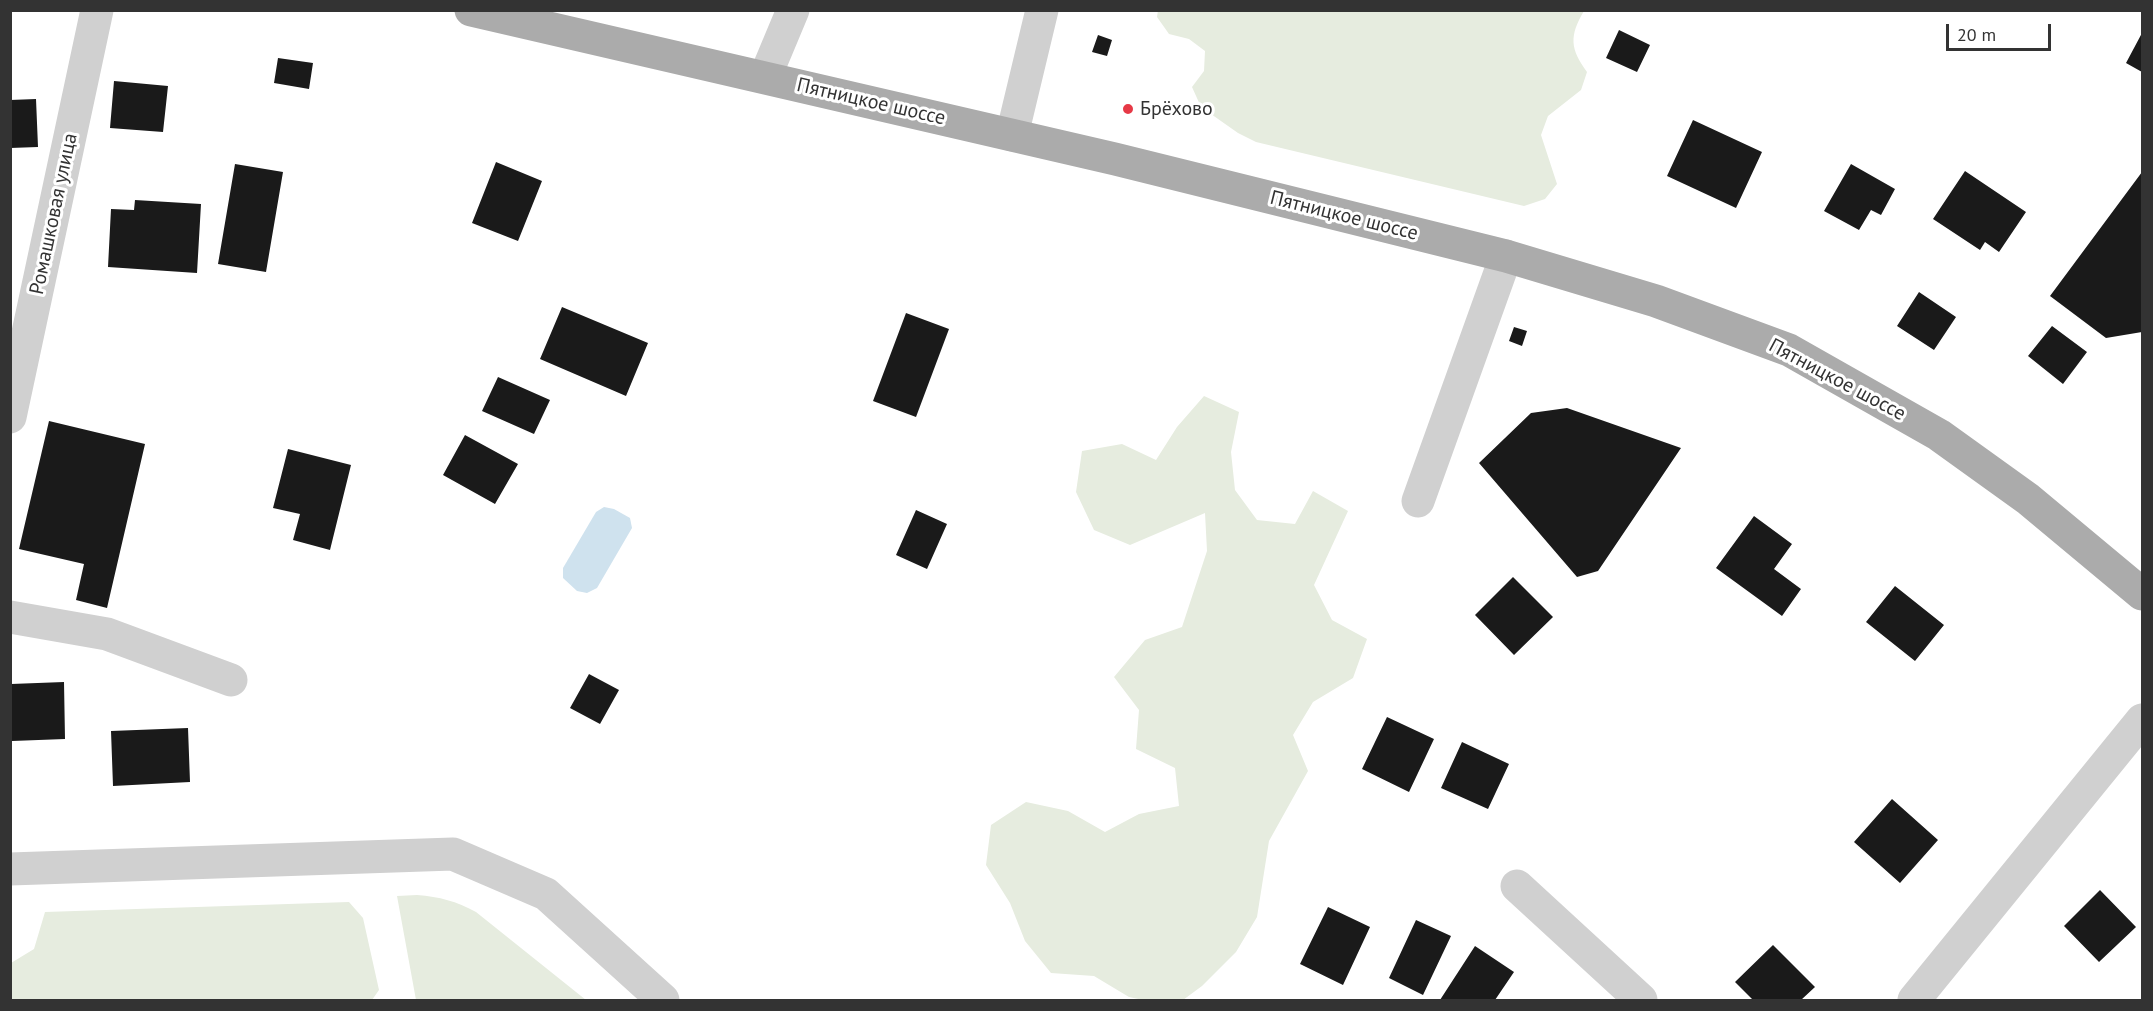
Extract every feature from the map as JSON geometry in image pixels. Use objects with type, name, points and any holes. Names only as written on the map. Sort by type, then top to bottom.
[{"type":"main road","name":"Пятницкое шоссе","points":[[471,10],[1012,135],[1506,256],[1656,301],[1789,350],[1939,435],[2028,499],[2142,594]]},
{"type":"street","name":"Ромашковая улица","points":[[10,417],[97,10]]},
{"type":"street","points":[[765,77],[793,10]]},
{"type":"street","points":[[1012,135],[1042,10]]},
{"type":"street","points":[[1418,501],[1506,256]]},
{"type":"street","points":[[10,617],[107,634],[231,680]]},
{"type":"street","points":[[1914,1000],[2142,720]]},
{"type":"street","points":[[10,869],[453,854],[546,894],[663,1000]]},
{"type":"street","points":[[1517,886],[1641,1000]]},
{"type":"shaded area","points":[[1158,10],[1584,11],[1574,35],[1577,56],[1587,72],[1581,90],[1548,116],[1541,135],[1557,184],[1545,199],[1524,206],[1256,142],[1238,133],[1201,107],[1192,87],[1204,71],[1205,51],[1189,39],[1169,34],[1157,17]]},
{"type":"shaded area","points":[[1204,396],[1239,412],[1231,452],[1235,490],[1257,520],[1295,524],[1313,491],[1348,511],[1314,585],[1332,620],[1367,639],[1353,678],[1313,702],[1293,735],[1308,771],[1269,841],[1257,917],[1236,952],[1202,986],[1183,1000],[1143,1000],[1129,997],[1094,976],[1051,973],[1025,941],[1010,903],[986,865],[991,825],[1026,802],[1068,811],[1105,832],[1139,814],[1179,806],[1175,768],[1136,749],[1139,710],[1114,677],[1145,640],[1182,627],[1207,551],[1205,513],[1130,545],[1094,530],[1076,492],[1082,451],[1122,444],[1156,460],[1177,427]]},
{"type":"shaded area","points":[[417,895],[448,900],[476,912],[586,1000],[416,1000],[397,896]]},
{"type":"shaded area","points":[[349,902],[363,918],[379,990],[372,1000],[11,1000],[11,963],[34,949],[45,912]]},
{"type":"water","points":[[604,507],[614,509],[630,518],[632,528],[597,588],[587,593],[577,591],[563,578],[563,568],[596,512]]},
{"type":"building","points":[[1619,30],[1650,45],[1637,72],[1606,58]]},
{"type":"building","points":[[2142,33],[2142,72],[2126,63]]},
{"type":"building","points":[[1098,35],[1112,40],[1107,56],[1092,52]]},
{"type":"building","points":[[278,58],[313,63],[309,89],[274,83]]},
{"type":"building","points":[[114,81],[168,86],[163,132],[110,128]]},
{"type":"building","points":[[36,99],[38,147],[10,148],[10,100]]},
{"type":"building","points":[[1693,120],[1762,152],[1736,208],[1667,176]]},
{"type":"building","points":[[496,162],[542,181],[518,241],[472,223]]},
{"type":"building","points":[[235,164],[283,172],[266,272],[218,264]]},
{"type":"building","points":[[1851,164],[1895,189],[1881,215],[1871,210],[1859,230],[1824,211]]},
{"type":"building","points":[[1965,171],[2026,212],[1999,252],[1985,242],[1980,250],[1933,219]]},
{"type":"building","points":[[2142,172],[2142,332],[2106,338],[2050,296]]},
{"type":"building","points":[[135,200],[201,204],[197,273],[108,267],[111,209],[134,210]]},
{"type":"building","points":[[1919,292],[1956,317],[1934,350],[1897,326]]},
{"type":"building","points":[[562,307],[648,343],[626,396],[540,359]]},
{"type":"building","points":[[906,313],[949,329],[916,417],[873,401]]},
{"type":"building","points":[[2052,326],[2087,352],[2063,384],[2028,356]]},
{"type":"building","points":[[1514,327],[1527,331],[1522,346],[1509,341]]},
{"type":"building","points":[[498,377],[550,400],[534,434],[482,411]]},
{"type":"building","points":[[1567,408],[1681,448],[1598,571],[1577,577],[1479,463],[1531,413]]},
{"type":"building","points":[[49,421],[145,444],[107,608],[76,600],[84,564],[19,549]]},
{"type":"building","points":[[465,435],[518,464],[495,504],[443,475]]},
{"type":"building","points":[[288,449],[351,465],[330,550],[293,540],[300,514],[273,508]]},
{"type":"building","points":[[916,510],[947,524],[927,569],[896,555]]},
{"type":"building","points":[[1754,516],[1792,544],[1774,569],[1801,589],[1782,616],[1716,568]]},
{"type":"building","points":[[1513,577],[1553,617],[1514,655],[1475,615]]},
{"type":"building","points":[[1895,586],[1944,625],[1915,661],[1866,622]]},
{"type":"building","points":[[589,674],[619,690],[600,724],[570,708]]},
{"type":"building","points":[[64,682],[65,739],[12,741],[11,684]]},
{"type":"building","points":[[1387,717],[1434,739],[1409,792],[1362,769]]},
{"type":"building","points":[[188,728],[190,782],[113,786],[111,731]]},
{"type":"building","points":[[1462,742],[1509,764],[1488,809],[1441,788]]},
{"type":"building","points":[[1892,799],[1938,840],[1900,883],[1854,842]]},
{"type":"building","points":[[2100,890],[2136,927],[2099,962],[2064,926]]},
{"type":"building","points":[[1328,907],[1370,927],[1343,985],[1300,964]]},
{"type":"building","points":[[1416,920],[1451,936],[1423,995],[1389,978]]},
{"type":"building","points":[[1773,945],[1815,987],[1801,1000],[1753,1000],[1735,982]]},
{"type":"building","points":[[1475,946],[1514,972],[1495,1000],[1440,1000]]},
{"type":"place","name":"Брёхово","points":[[1128,109]]}]
